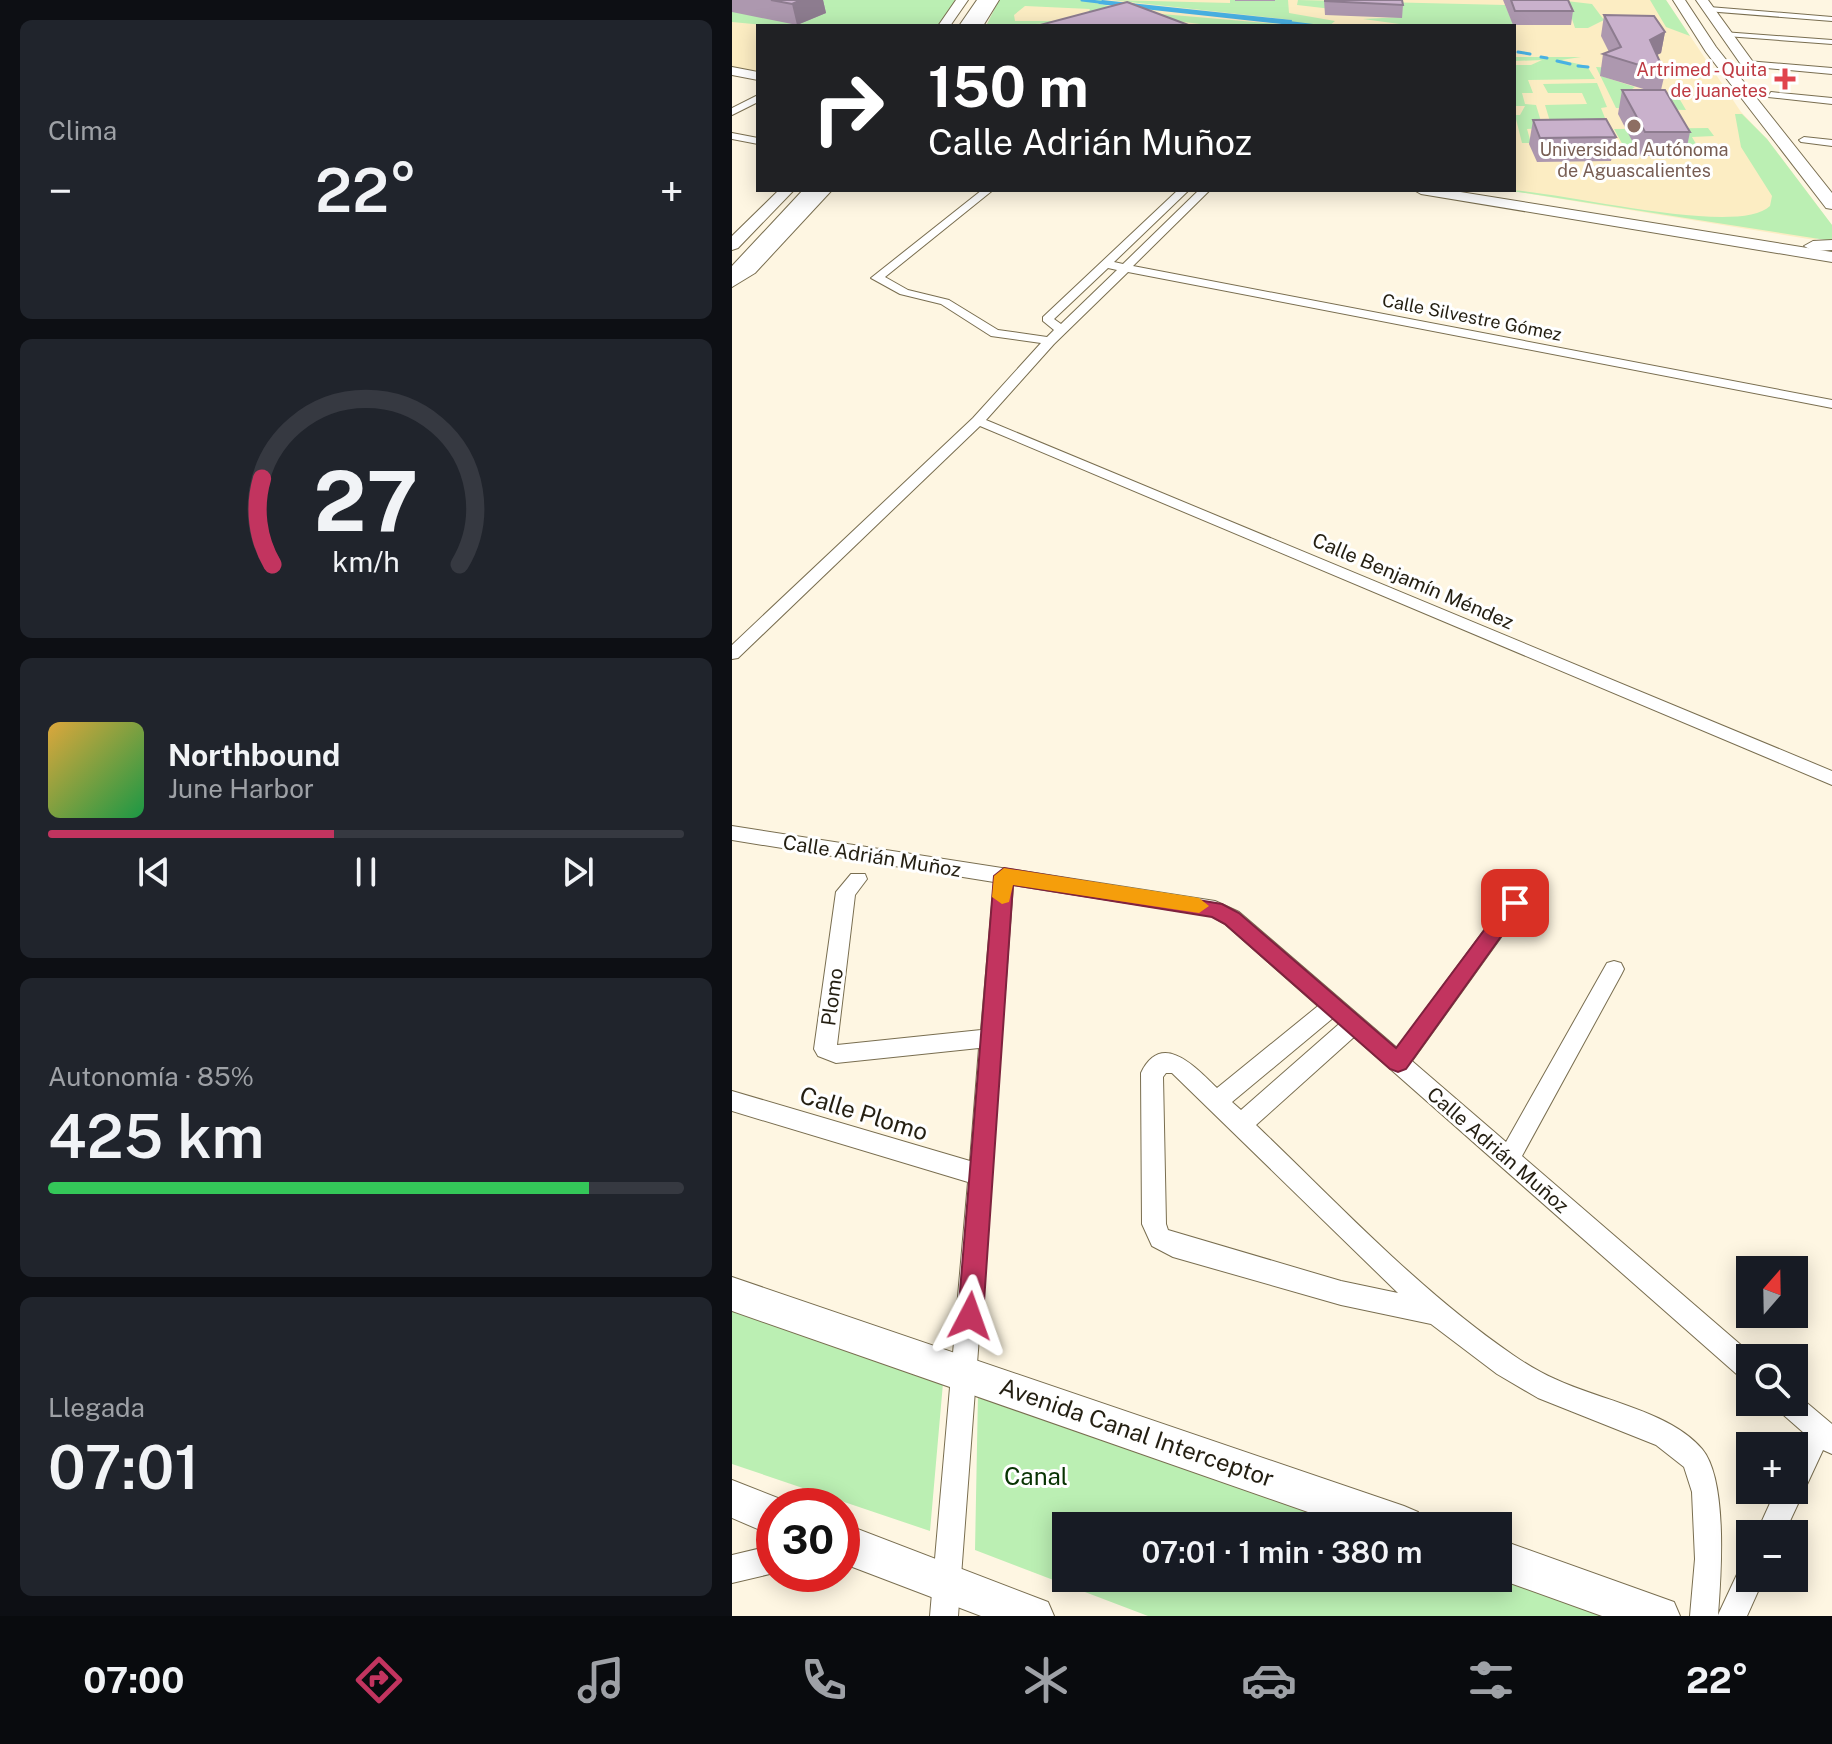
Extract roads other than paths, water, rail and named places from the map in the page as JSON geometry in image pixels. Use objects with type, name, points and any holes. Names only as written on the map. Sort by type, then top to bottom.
[{"type":"main road","points":[[957,24],[972,0]]},
{"type":"main road","points":[[967,24],[983,0]]},
{"type":"main road","points":[[1679,0],[1832,204]]},
{"type":"main road","points":[[1692,0],[1704,17],[1709,10],[1788,119],[1823,161]]},
{"type":"main road","points":[[1751,100],[1763,107],[1784,135],[1804,140]]},
{"type":"main road","points":[[732,256],[795,192]]},
{"type":"main road","points":[[732,280],[810,192]]},
{"type":"main road","points":[[1813,246],[1832,247]]},
{"type":"street","points":[[945,24],[962,0]]},
{"type":"street","points":[[978,24],[993,0]]},
{"type":"street","points":[[1709,10],[1832,19]]},
{"type":"street","points":[[1726,34],[1832,42]]},
{"type":"street","points":[[1747,64],[1832,71]]},
{"type":"street","points":[[732,71],[756,76]]},
{"type":"street","points":[[732,79],[756,83]]},
{"type":"street","points":[[732,104],[756,91]]},
{"type":"street","points":[[1771,95],[1832,101]]},
{"type":"street","points":[[732,112],[756,99]]},
{"type":"street","points":[[732,136],[756,141]]},
{"type":"street","points":[[1804,140],[1832,143]]},
{"type":"street","points":[[732,245],[785,192]]},
{"type":"street","points":[[732,280],[749,270],[823,192]]},
{"type":"street","points":[[985,192],[877,278],[904,292],[945,302],[995,333],[1050,341]]},
{"type":"street","points":[[1062,330],[1047,319],[1182,192]]},
{"type":"street","points":[[732,654],[978,421],[1050,341],[1203,192]]},
{"type":"street","points":[[1434,192],[1813,246]]},
{"type":"street","points":[[1481,192],[1754,240],[1832,257]]},
{"type":"street","name":"Calle Silvestre Gómez","points":[[1109,260],[1832,404]]},
{"type":"street","name":"Calle Silvestre Gómez","points":[[1247,287],[1832,393]]},
{"type":"street","name":"Calle Benjamín Méndez","points":[[978,421],[1832,778]]},
{"type":"street","name":"Calle Adrián Muñoz","points":[[732,833],[1215,909],[1232,918],[1736,1357]]},
{"type":"street","points":[[944,1599],[966,1372],[1004,876]]},
{"type":"street","name":"Plomo","points":[[858,879],[846,892],[825,1049],[836,1054],[991,1038]]},
{"type":"street","points":[[1398,1063],[1515,903]]},
{"type":"street","points":[[1509,1159],[1614,969]]},
{"type":"street","points":[[1216,1102],[1333,1006]]},
{"type":"street","points":[[1240,1125],[1354,1024]]},
{"type":"street","points":[[1436,1313],[1341,1293],[1173,1245],[1160,1238],[1154,1224],[1152,1073],[1161,1064],[1177,1064],[1436,1313],[1506,1365],[1547,1389],[1665,1435],[1694,1459],[1705,1492],[1709,1559],[1704,1616]]},
{"type":"street","name":"Calle Plomo","points":[[732,1101],[981,1175]]},
{"type":"street","name":"Avenida Canal Interceptor","points":[[732,1294],[966,1372],[1364,1512]]},
{"type":"street","points":[[1804,1416],[1825,1435],[1808,1461]]},
{"type":"street","points":[[732,1499],[756,1509]]},
{"type":"street","points":[[860,1553],[944,1599],[1034,1616]]},
{"type":"street","points":[[732,1569],[756,1563]]},
{"type":"street","points":[[1512,1564],[1660,1616]]},
{"type":"street","points":[[1732,1616],[1743,1592]]},
{"type":"water","points":[[1102,0],[1292,20],[1291,24],[1282,24],[1098,4]]},
{"type":"waterway","points":[[1082,0],[1107,3]]},
{"type":"waterway","points":[[1285,22],[1301,24]]},
{"type":"waterway","points":[[1518,52],[1530,54]]},
{"type":"waterway","points":[[1541,57],[1547,58]]},
{"type":"waterway","points":[[1557,61],[1570,64]]},
{"type":"waterway","points":[[1578,66],[1588,67]]},
{"type":"place","name":"Artrimed - Quita de juanetes","points":[[1785,79]]},
{"type":"place","name":"Universidad Autónoma de Aguascalientes","points":[[1634,126]]},
{"type":"park label","name":"Canal","points":[[1036,1476]]}]
